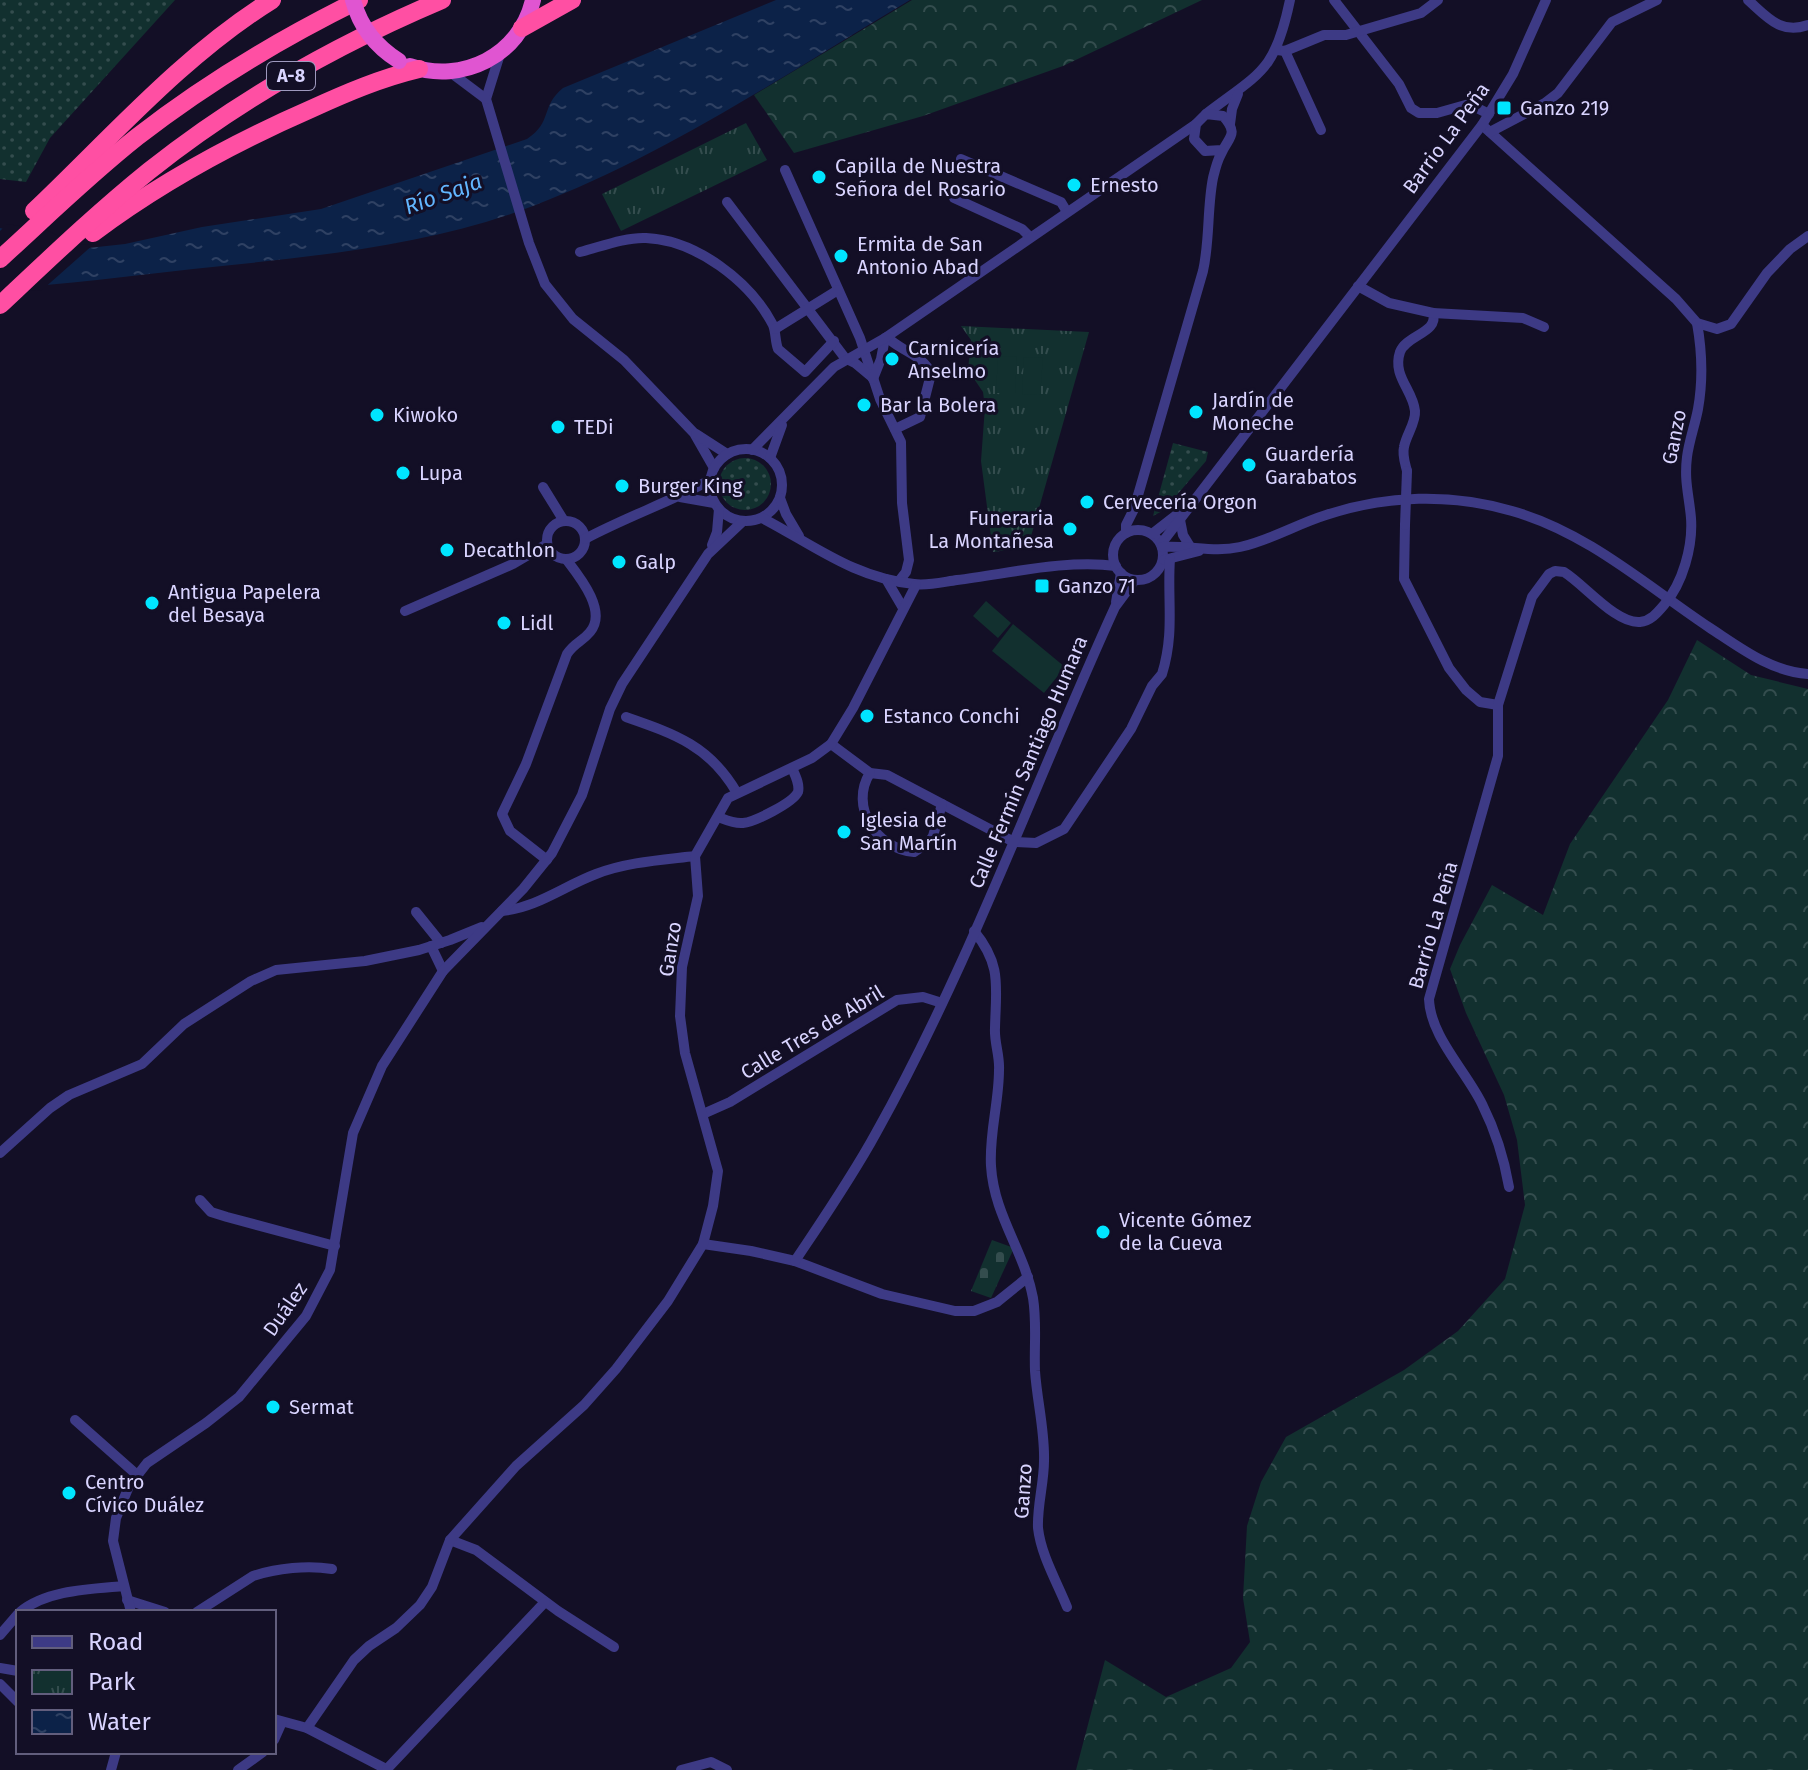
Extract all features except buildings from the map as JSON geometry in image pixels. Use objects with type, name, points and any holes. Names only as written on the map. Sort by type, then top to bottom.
[{"type":"highway","points":[[0,244],[90,168],[159,90],[264,0]]},
{"type":"highway","points":[[218,37],[272,0]]},
{"type":"highway","points":[[353,0],[369,36],[399,61],[419,69],[450,72],[472,68],[501,52],[522,28],[532,3]]},
{"type":"highway","name":"A-8","points":[[0,259],[90,168],[214,83],[359,0]]},
{"type":"highway","name":"A-8","points":[[0,305],[78,231],[157,177],[215,122],[377,29],[442,0]]},
{"type":"highway","points":[[522,28],[572,0]]},
{"type":"highway","points":[[0,312],[157,177],[377,80],[419,69]]},
{"type":"street","points":[[1290,0],[1281,51],[1321,130]]},
{"type":"street","points":[[1334,0],[1399,84],[1411,108],[1419,113],[1437,113],[1469,104],[1489,114]]},
{"type":"street","points":[[752,450],[845,358],[886,338],[1196,124],[1239,92],[1281,51],[1324,35],[1357,32],[1421,13],[1438,0]]},
{"type":"street","name":"Barrio La Peña","points":[[1161,546],[1358,286],[1486,128],[1489,114],[1513,74],[1546,0]]},
{"type":"street","points":[[1657,0],[1612,22],[1558,93],[1545,103],[1486,128],[1676,299],[1697,323],[1717,329],[1731,324],[1767,273],[1790,249],[1808,236]]},
{"type":"street","points":[[1748,0],[1775,24],[1791,28],[1808,25]]},
{"type":"street","points":[[501,52],[486,99],[529,243],[545,284],[573,319],[645,380],[694,433],[714,468]]},
{"type":"street","points":[[450,72],[486,99]]},
{"type":"street","points":[[1126,533],[1203,271],[1213,178],[1222,150],[1232,134],[1232,109],[1239,92]]},
{"type":"street","points":[[1206,114],[1223,116],[1230,124]]},
{"type":"street","points":[[1196,124],[1194,139],[1202,148],[1213,178]]},
{"type":"street","points":[[1170,141],[1185,140],[1202,148],[1222,150]]},
{"type":"street","points":[[961,159],[1061,202],[1067,212]]},
{"type":"street","points":[[785,170],[838,290],[868,348],[880,399],[901,442],[902,503],[909,560],[906,572],[899,581]]},
{"type":"street","points":[[954,198],[1022,229],[1030,237]]},
{"type":"street","points":[[727,202],[845,358],[873,379]]},
{"type":"street","points":[[580,252],[645,237],[683,245],[711,260],[762,307],[775,329],[778,349],[805,372],[834,341]]},
{"type":"street","points":[[1358,286],[1389,303],[1433,313],[1523,318],[1544,327]]},
{"type":"street","points":[[775,329],[838,290]]},
{"type":"street","points":[[1433,313],[1434,323],[1402,347],[1398,362],[1403,385],[1415,408],[1403,451],[1407,471],[1404,579],[1449,668],[1480,702],[1498,705]]},
{"type":"street","name":"Ganzo","points":[[1668,600],[1681,577],[1689,550],[1691,518],[1684,482],[1687,454],[1699,408],[1701,354],[1697,323]]},
{"type":"street","points":[[873,379],[886,338]]},
{"type":"street","points":[[886,338],[924,361],[931,374],[920,417],[895,429]]},
{"type":"street","points":[[868,348],[881,359]]},
{"type":"street","points":[[770,458],[784,419]]},
{"type":"street","points":[[694,433],[727,454]]},
{"type":"street","points":[[200,1200],[211,1212],[335,1246],[353,1133],[382,1066],[443,971],[547,860],[567,828],[582,795],[615,697],[708,554],[717,532],[717,506],[710,491],[714,468],[727,454],[739,449],[752,450],[770,458],[783,480],[775,508],[762,518],[742,522],[708,554]]},
{"type":"street","points":[[582,580],[580,553],[585,539],[710,480]]},
{"type":"street","points":[[405,611],[513,564],[547,544],[552,528],[545,490],[564,521],[589,526],[621,520]]},
{"type":"street","points":[[678,497],[699,498],[742,522]]},
{"type":"street","points":[[780,498],[800,538]]},
{"type":"street","name":"Barrio La Peña","points":[[1152,534],[1193,500]]},
{"type":"street","points":[[1161,546],[1223,550],[1279,535],[1324,515],[1389,500],[1456,500],[1511,510],[1546,522],[1589,545],[1753,656],[1790,673],[1808,674]]},
{"type":"street","points":[[1134,509],[1140,530]]},
{"type":"street","points":[[762,518],[800,538],[833,561],[862,573],[916,585],[1091,562],[1114,551]]},
{"type":"street","points":[[1180,520],[1183,535],[1191,548]]},
{"type":"street","points":[[552,528],[564,521]]},
{"type":"street","points":[[578,525],[585,539]]},
{"type":"street","points":[[831,744],[870,773],[887,775],[1014,842],[1036,843],[1064,829],[1131,729],[1152,686],[1162,674],[1168,655],[1172,619],[1166,560],[1152,534],[1140,530],[1126,533],[1120,538],[1114,551],[1119,570]]},
{"type":"street","points":[[547,544],[554,556]]},
{"type":"street","points":[[1091,562],[1119,570],[1135,580],[1155,574],[1166,560],[1205,550]]},
{"type":"street","points":[[513,564],[554,556],[566,559],[580,553]]},
{"type":"street","points":[[547,860],[510,831],[502,814],[526,764],[567,654],[574,643],[589,634],[595,623],[594,607],[582,580],[566,559]]},
{"type":"street","name":"Calle Fermín Santiago Humara","points":[[1115,607],[1119,570]]},
{"type":"street","name":"Barrio La Peña","points":[[1509,1187],[1505,1165],[1481,1103],[1437,1029],[1429,999],[1498,756],[1498,705],[1532,597],[1549,574],[1564,572],[1629,621],[1640,622],[1654,616],[1668,600]]},
{"type":"street","points":[[886,579],[903,608]]},
{"type":"street","name":"Calle Fermín Santiago Humara","points":[[795,1261],[877,1132],[942,1003],[1014,842],[1067,712],[1115,607],[1135,580]]},
{"type":"street","points":[[502,911],[528,906],[596,874],[621,866],[695,856],[728,798],[812,758],[831,744],[853,708],[916,585]]},
{"type":"street","points":[[626,717],[671,733],[693,745],[719,764],[737,793]]},
{"type":"street","points":[[718,817],[746,823],[791,802],[799,787],[792,768]]},
{"type":"street","points":[[870,773],[861,792],[865,809],[876,833],[897,847],[914,852],[929,842],[942,804]]},
{"type":"street","name":"Ganzo","points":[[450,1540],[516,1466],[584,1405],[647,1329],[703,1244],[718,1171],[685,1053],[680,1016],[682,967],[698,896],[695,856]]},
{"type":"street","points":[[416,912],[436,945],[443,971]]},
{"type":"street","points":[[0,1153],[69,1095],[142,1064],[184,1024],[238,988],[276,970],[365,961],[436,945],[488,924]]},
{"type":"street","points":[[703,1244],[795,1261],[882,1294],[955,1311],[974,1311],[997,1302],[1028,1277],[1015,1241],[1000,1214],[994,1192],[991,1154],[1000,1066],[995,1031],[998,990],[995,965],[987,947],[974,931]]},
{"type":"street","name":"Calle Tres de Abril","points":[[703,1114],[730,1102],[897,1000],[923,997],[942,1003]]},
{"type":"street","name":"Duález","points":[[130,1610],[114,1550],[113,1531],[120,1504],[136,1474],[239,1397],[306,1316],[325,1281],[335,1246]]},
{"type":"street","name":"Ganzo","points":[[1028,1277],[1037,1326],[1035,1369],[1044,1457],[1038,1525],[1041,1543],[1067,1607]]},
{"type":"street","points":[[75,1420],[136,1474]]},
{"type":"street","points":[[307,1728],[354,1660],[409,1617],[424,1599],[432,1587],[450,1540],[476,1550],[545,1602],[614,1647]]},
{"type":"street","points":[[200,1610],[253,1576],[316,1567],[332,1569]]},
{"type":"street","points":[[23,1610],[32,1602],[78,1591],[124,1586]]},
{"type":"street","points":[[127,1600],[159,1610]]},
{"type":"street","points":[[278,1720],[307,1728],[388,1770],[545,1602]]},
{"type":"street","points":[[0,1635],[16,1616]]},
{"type":"street","points":[[0,1684],[16,1700]]},
{"type":"street","points":[[238,1770],[260,1754]]},
{"type":"street","points":[[681,1770],[711,1762],[727,1770]]},
{"type":"green space","points":[[0,0],[175,0],[50,138],[26,182],[0,179]]},
{"type":"green space","points":[[912,0],[1202,0],[1063,66],[923,116],[794,153],[754,95]]},
{"type":"green space","points":[[746,123],[767,160],[621,231],[602,194]]},
{"type":"green space","points":[[961,326],[1089,332],[1028,547],[993,552],[981,461],[985,407],[983,392],[968,370],[971,340]]},
{"type":"green space","points":[[998,356],[1017,357],[1015,393],[996,393]]},
{"type":"green space","points":[[1024,357],[1043,358],[1040,395],[1022,394]]},
{"type":"green space","points":[[1173,443],[1208,452],[1206,461],[1164,510],[1153,516]]},
{"type":"green space","points":[[745,458],[763,466],[771,484],[763,502],[745,510],[727,502],[719,484],[727,466]]},
{"type":"green space","points":[[986,601],[1011,623],[998,638],[973,616]]},
{"type":"green space","points":[[1013,624],[1065,667],[1044,693],[992,651]]},
{"type":"green space","points":[[1697,640],[1751,675],[1808,689],[1808,1770],[1076,1770],[1105,1660],[1166,1697],[1231,1668],[1250,1642],[1243,1598],[1247,1526],[1261,1482],[1286,1437],[1404,1370],[1458,1331],[1505,1279],[1525,1205],[1517,1140],[1504,1095],[1466,1013],[1450,969],[1492,885],[1543,915],[1570,844],[1668,700]]},
{"type":"green space","points":[[992,1240],[1014,1248],[991,1298],[971,1291]]},
{"type":"water","name":"Río Saja","points":[[776,0],[910,0],[679,138],[583,186],[492,220],[408,241],[322,255],[73,283],[0,288],[0,228],[79,249],[125,244],[202,227],[321,209],[527,139],[540,127],[551,102],[563,88]]},
{"type":"pier","points":[[7,224],[46,230],[79,245],[94,244],[42,290],[0,292],[0,231]]},
{"type":"place","name":"Ganzo 219","points":[[1504,108]]},
{"type":"place","name":"Capilla de Nuestra Señora del Rosario","points":[[819,177]]},
{"type":"place","name":"Ernesto","points":[[1074,185]]},
{"type":"place","name":"Ermita de San Antonio Abad","points":[[841,256]]},
{"type":"place","name":"Carnicería Anselmo","points":[[892,359]]},
{"type":"place","name":"Bar la Bolera","points":[[864,405]]},
{"type":"place","name":"Jardín de Moneche","points":[[1196,412]]},
{"type":"place","name":"Kiwoko","points":[[377,415]]},
{"type":"place","name":"TEDi","points":[[558,427]]},
{"type":"place","name":"Guardería Garabatos","points":[[1249,465]]},
{"type":"place","name":"Lupa","points":[[403,473]]},
{"type":"place","name":"Burger King","points":[[622,486]]},
{"type":"place","name":"Cervecería Orgon","points":[[1087,502]]},
{"type":"place","name":"Funeraria La Montañesa","points":[[1070,529]]},
{"type":"place","name":"Decathlon","points":[[447,550]]},
{"type":"place","name":"Galp","points":[[619,562]]},
{"type":"place","name":"Ganzo 71","points":[[1042,586]]},
{"type":"place","name":"Antigua Papelera del Besaya","points":[[152,603]]},
{"type":"place","name":"Lidl","points":[[504,623]]},
{"type":"place","name":"Estanco Conchi","points":[[867,716]]},
{"type":"place","name":"Iglesia de San Martín","points":[[844,832]]},
{"type":"place","name":"Vicente Gómez de la Cueva","points":[[1103,1232]]},
{"type":"place","name":"Sermat","points":[[273,1407]]},
{"type":"place","name":"Centro Cívico Duález","points":[[69,1493]]}]
